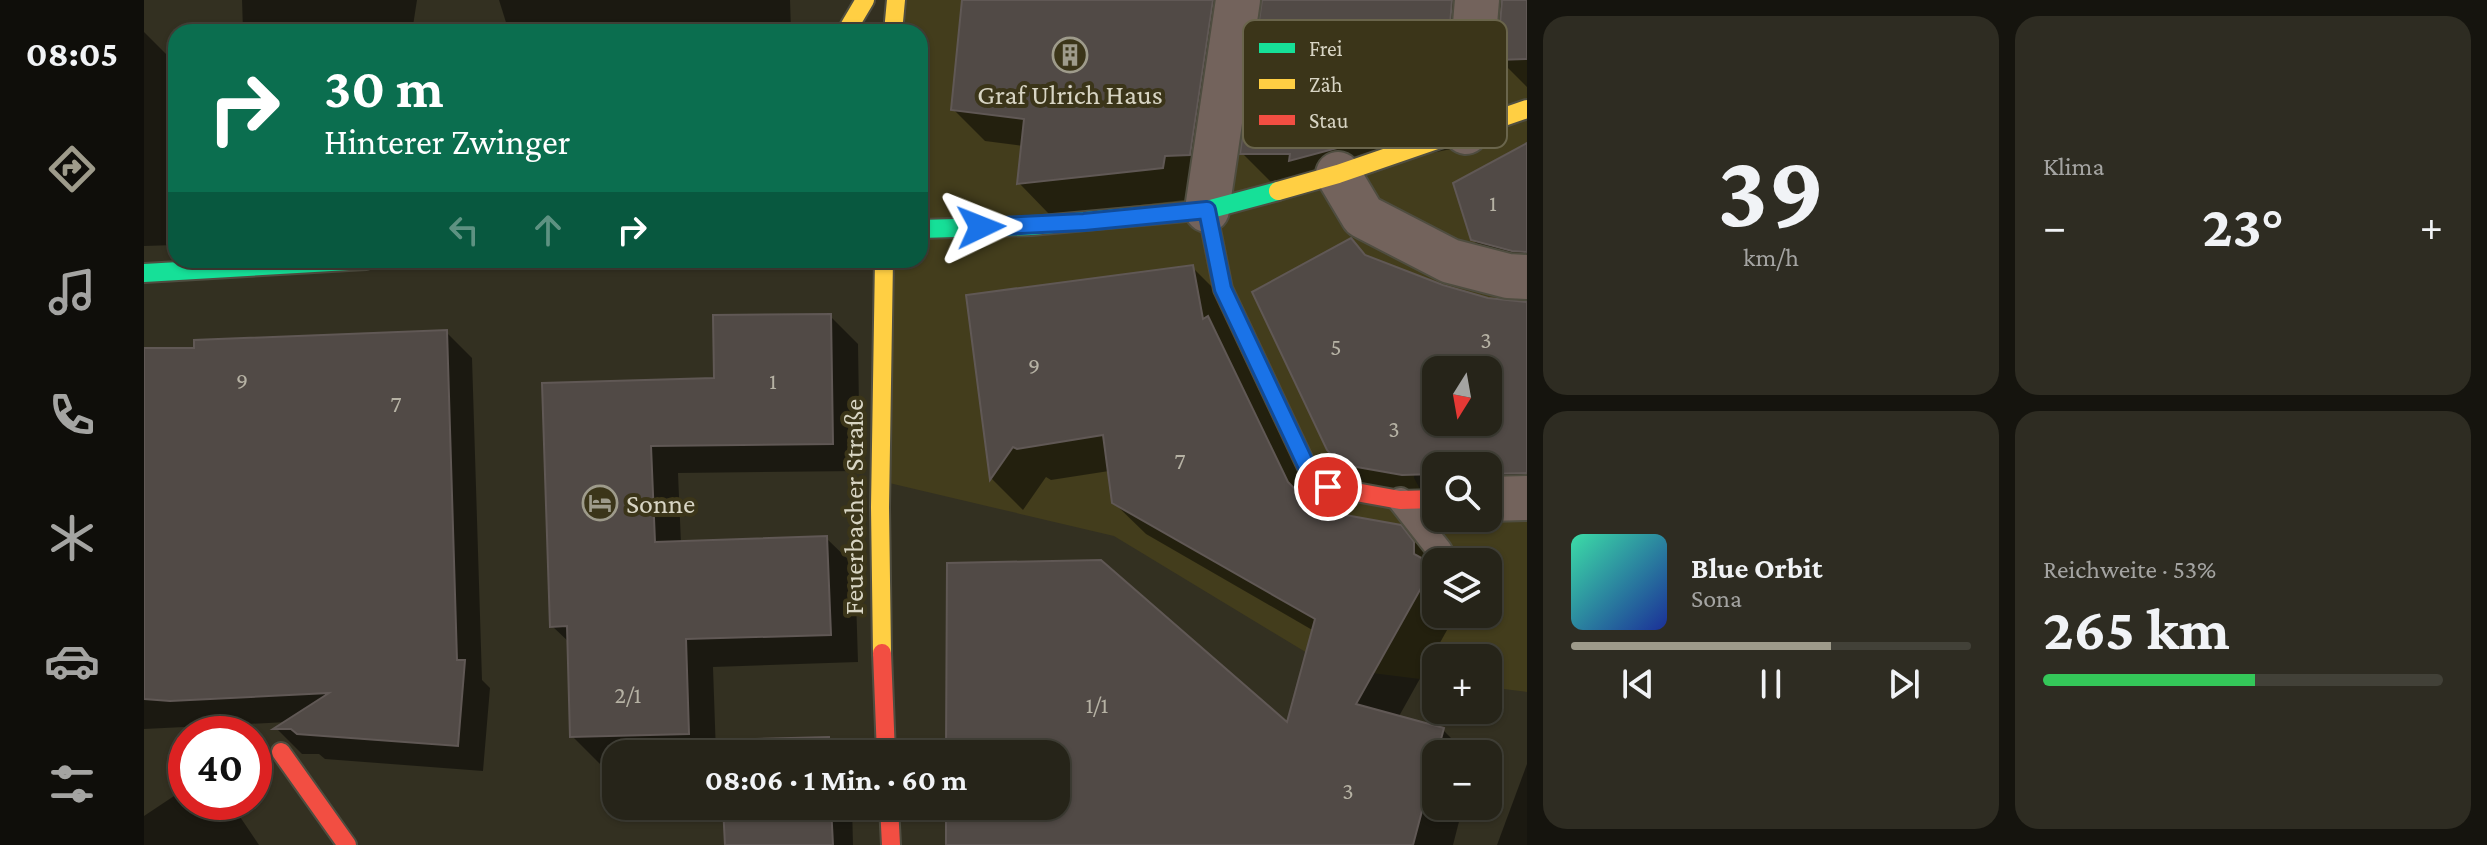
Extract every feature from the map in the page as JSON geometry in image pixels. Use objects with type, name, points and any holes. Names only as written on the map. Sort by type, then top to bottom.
[{"type":"street","points":[[851,24],[865,0]]},
{"type":"street","points":[[894,24],[896,0]]},
{"type":"street","points":[[1238,0],[1207,210],[1223,289],[1306,465],[1328,487],[1400,500],[1422,499]]},
{"type":"street","points":[[1475,20],[1477,0]]},
{"type":"street","points":[[1507,117],[1527,109]]},
{"type":"street","points":[[928,229],[1031,226],[1207,210],[1338,174],[1417,148]]},
{"type":"street","points":[[1338,174],[1363,216],[1450,261],[1508,276],[1527,277]]},
{"type":"street","points":[[144,273],[229,268]]},
{"type":"street","name":"Feuerbacher Straße","points":[[884,268],[881,661],[885,740]]},
{"type":"street","points":[[1502,499],[1527,498]]},
{"type":"street","points":[[281,752],[347,845]]},
{"type":"street","points":[[890,820],[891,845]]},
{"type":"lane","points":[[1400,500],[1438,548]]},
{"type":"shaded area","points":[[887,0],[1527,0],[1527,350],[1502,363],[1502,356],[1422,356],[1422,395],[1415,408],[1414,478],[1422,493],[1422,532],[1502,532],[1502,510],[1527,495],[1527,692],[1502,689],[1502,644],[1422,644],[1422,679],[1332,668],[1114,536],[885,482],[886,268],[928,268],[928,24],[886,24]]},
{"type":"building","name":"Graf Ulrich Haus","points":[[962,0],[1213,0],[1190,155],[1165,156],[1163,168],[1017,184],[1024,119],[951,110]]},
{"type":"building","points":[[1262,0],[1452,0],[1450,20],[1259,20]]},
{"type":"building","points":[[1502,0],[1527,0],[1527,59],[1507,60],[1507,20],[1500,20]]},
{"type":"building","points":[[1243,133],[1243,148],[1337,148],[1289,161],[1290,154],[1240,154]]},
{"type":"building","points":[[1527,143],[1527,252],[1471,240],[1453,183]]},
{"type":"building","points":[[1351,238],[1365,255],[1443,285],[1488,298],[1527,302],[1527,473],[1502,474],[1502,452],[1422,452],[1422,474],[1402,475],[1340,464],[1327,450],[1252,292]]},
{"type":"building","points":[[1193,265],[1203,319],[1208,316],[1288,482],[1310,505],[1323,511],[1401,525],[1414,542],[1414,554],[1422,558],[1422,586],[1356,704],[1444,728],[1441,740],[1422,740],[1422,811],[1413,845],[946,845],[946,820],[1070,820],[1070,740],[946,740],[947,563],[1101,560],[1287,722],[1315,619],[1112,503],[1103,435],[1017,449],[1013,447],[990,480],[966,295]]},
{"type":"building","points":[[831,314],[833,444],[651,446],[655,542],[827,536],[831,635],[686,639],[689,734],[570,737],[567,626],[550,627],[542,383],[714,378],[713,315]]},
{"type":"building","points":[[447,330],[457,660],[465,660],[458,746],[297,734],[291,729],[273,729],[329,693],[170,701],[144,699],[144,348],[194,348],[194,340]]},
{"type":"building","points":[[829,737],[829,740],[721,740]]},
{"type":"building","points":[[724,820],[832,820],[833,845],[725,845]]},
{"type":"traffic: fast","points":[[928,229],[1031,226],[1207,210],[1278,191]]},
{"type":"traffic: fast","points":[[144,273],[229,268]]},
{"type":"traffic: slow","points":[[851,24],[865,0]]},
{"type":"traffic: slow","points":[[894,24],[896,0]]},
{"type":"traffic: slow","points":[[1507,116],[1527,109]]},
{"type":"traffic: slow","points":[[1278,191],[1414,148]]},
{"type":"traffic: slow","points":[[882,653],[880,507],[884,268]]},
{"type":"traffic: jam","points":[[1207,210],[1223,289],[1306,465],[1328,487],[1400,500],[1422,499]]},
{"type":"traffic: jam","points":[[882,653],[885,740]]},
{"type":"traffic: jam","points":[[281,752],[347,845]]},
{"type":"traffic: jam","points":[[890,820],[891,845]]},
{"type":"place","name":"Graf Ulrich Haus","points":[[1070,55]]},
{"type":"place","name":"Sonne","points":[[600,503]]},
{"type":"route","points":[[981,227],[1031,226],[1207,210],[1223,289],[1306,465],[1328,487]]}]
